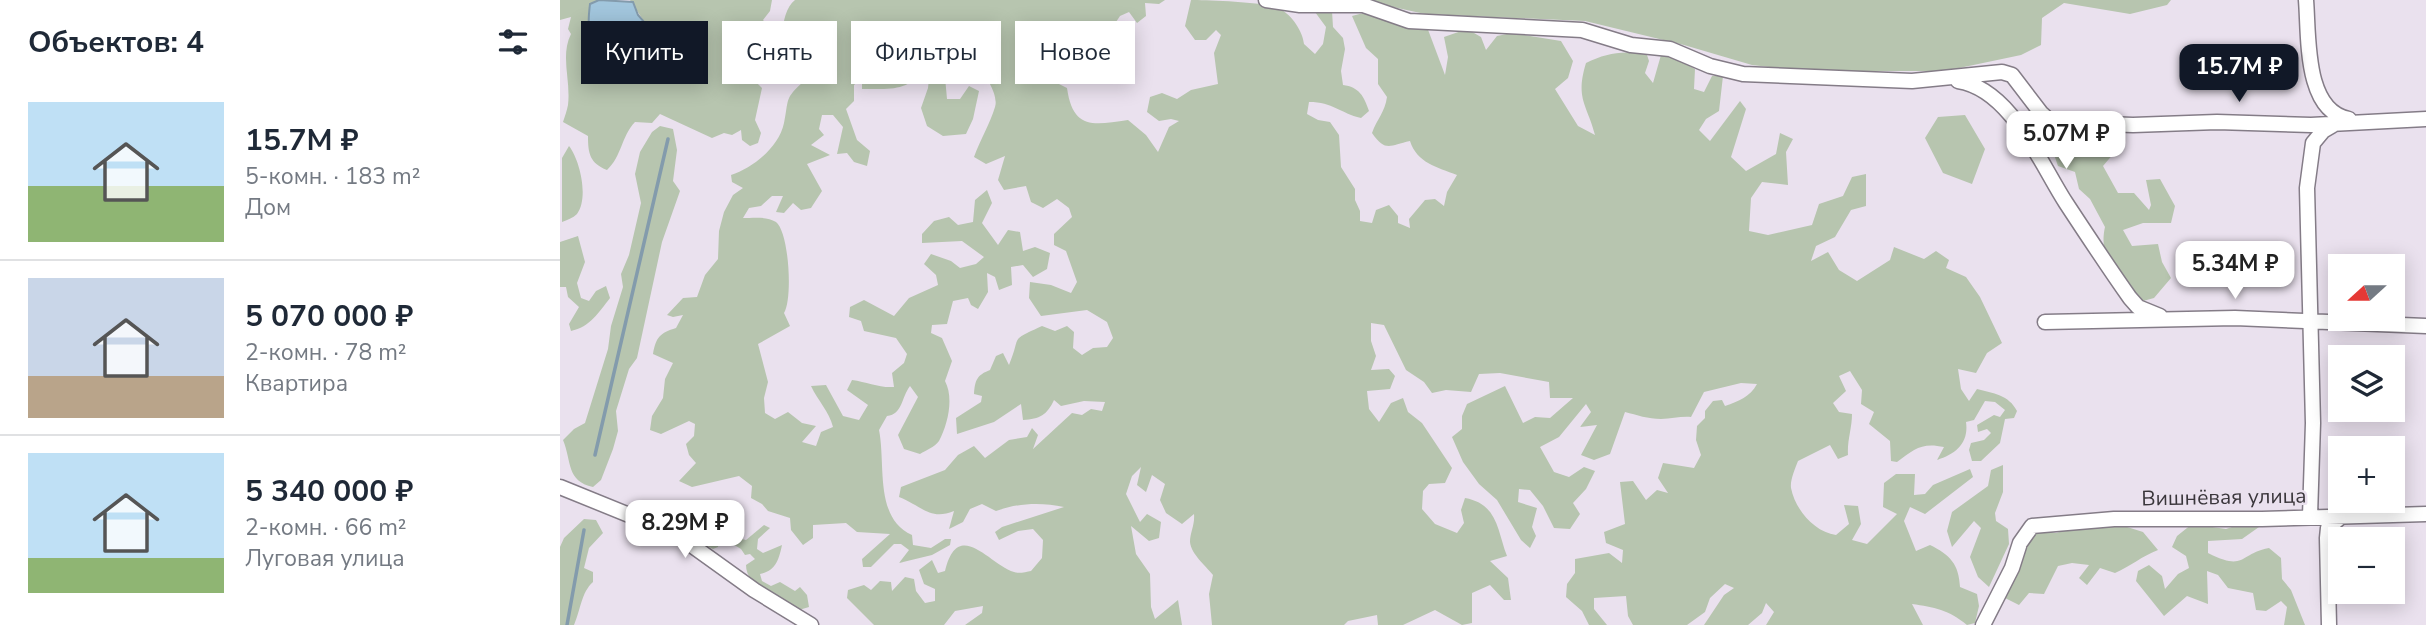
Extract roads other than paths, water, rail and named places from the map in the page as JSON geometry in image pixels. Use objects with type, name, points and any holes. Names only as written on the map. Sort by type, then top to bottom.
[{"type":"street","points":[[1266,0],[1300,5],[1363,5],[1409,20],[1582,30],[1631,45],[1670,49],[1710,66],[1743,74],[1833,79],[1943,80],[1972,84],[1984,90],[2025,132],[2052,181],[2130,298],[2138,307],[2168,319]]},
{"type":"street","points":[[2306,0],[2312,69],[2319,95],[2338,117],[2361,121]]},
{"type":"street","points":[[1943,80],[2001,72],[2012,75],[2040,113],[2051,122],[2311,125],[2426,118]]},
{"type":"street","points":[[2025,132],[2041,136],[2081,123]]},
{"type":"street","points":[[2309,516],[2312,488],[2312,321],[2307,188],[2313,143],[2323,131],[2336,123]]},
{"type":"street","points":[[2045,322],[2168,319],[2426,326]]},
{"type":"street","points":[[560,487],[676,534],[754,590],[811,625]]},
{"type":"street","name":"Вишнёвая улица","points":[[1983,625],[2012,568],[2026,532],[2042,524],[2114,519],[2262,519],[2426,514]]},
{"type":"street","points":[[2329,625],[2328,528],[2342,516]]},
{"type":"water","points":[[599,0],[633,2],[643,21],[589,21],[590,4]]},
{"type":"waterway","points":[[595,455],[668,139]]},
{"type":"waterway","points":[[567,625],[584,530]]}]
